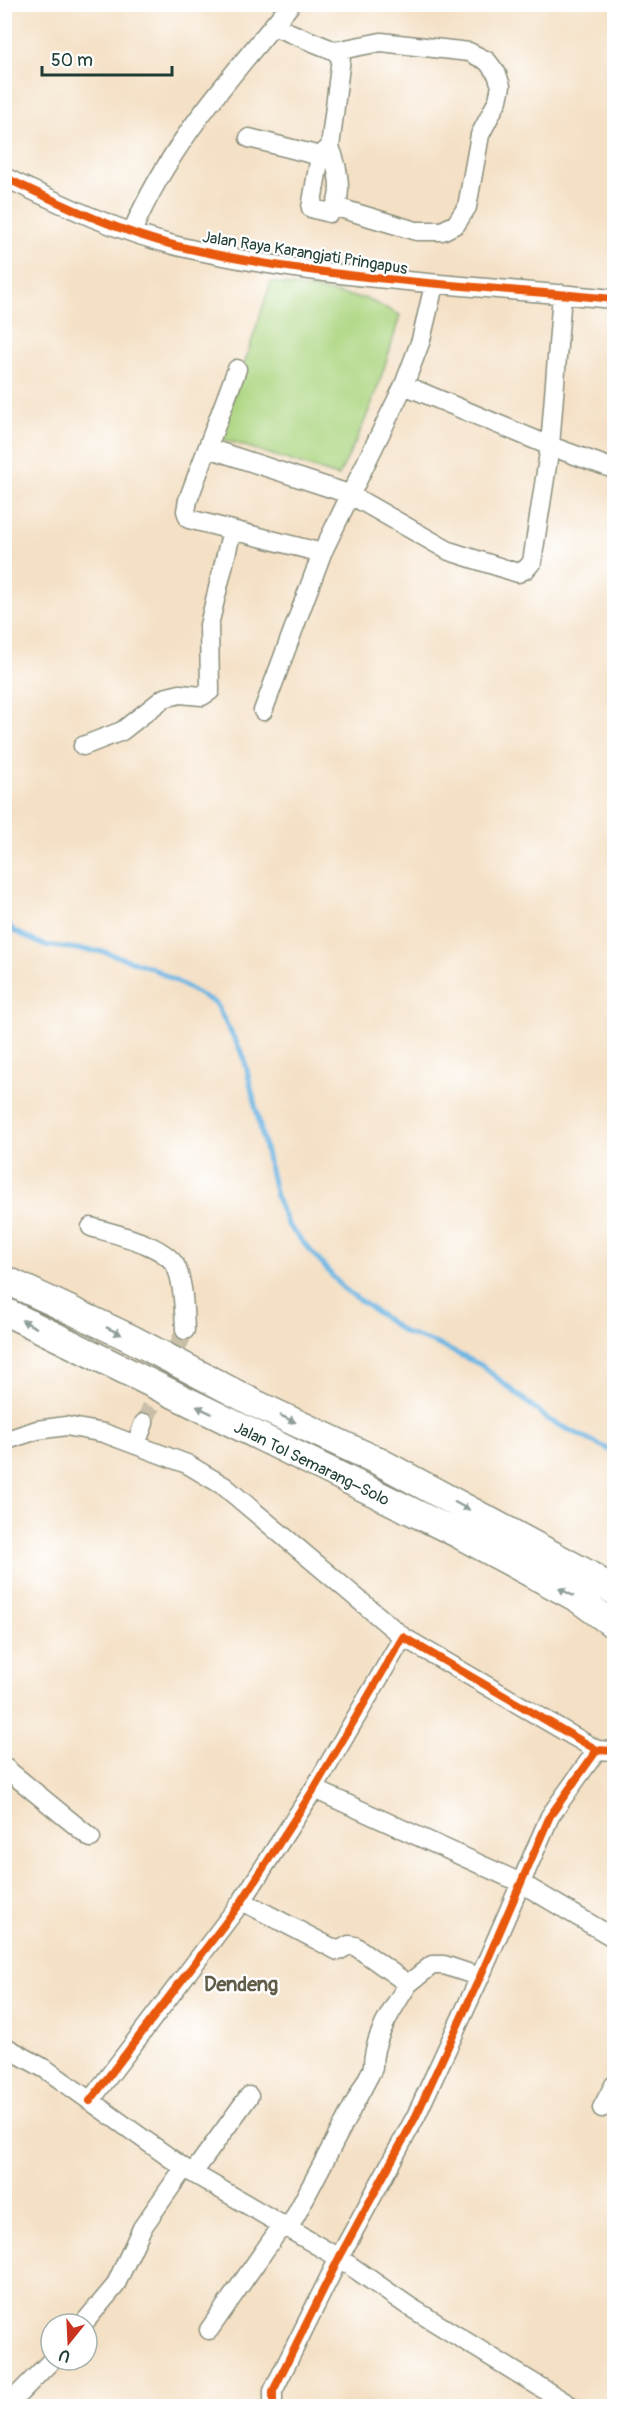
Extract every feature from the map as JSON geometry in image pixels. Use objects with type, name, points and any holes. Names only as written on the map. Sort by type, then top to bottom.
[{"type":"highway","name":"Jalan Tol Semarang–Solo","points":[[4,1279],[130,1338],[256,1404],[380,1462],[588,1574],[615,1591]]},
{"type":"highway","name":"Jalan Tol Semarang–Solo","points":[[4,1311],[458,1534],[577,1598],[615,1624]]},
{"type":"street","points":[[132,232],[149,192],[176,147],[291,4]]},
{"type":"street","points":[[249,138],[325,151],[338,173],[336,207],[330,213],[311,208],[325,151],[341,58],[335,51],[273,26]]},
{"type":"street","points":[[335,51],[381,42],[469,52],[487,61],[497,74],[501,86],[492,117],[480,135],[466,207],[456,224],[442,231],[416,231],[336,207]]},
{"type":"street","name":"Jalan Raya Karangjati Pringapus","points":[[4,177],[74,211],[177,246],[288,266],[434,285],[615,299]]},
{"type":"street","points":[[263,711],[322,553],[404,385],[421,340],[434,285]]},
{"type":"street","points":[[208,448],[349,494],[449,551],[518,573],[532,562],[550,446],[562,294]]},
{"type":"street","points":[[237,369],[186,511],[189,519],[322,553]]},
{"type":"street","points":[[404,385],[550,446],[615,469]]},
{"type":"street","points":[[83,746],[122,731],[164,698],[180,693],[202,696],[210,691],[209,625],[232,530]]},
{"type":"street","points":[[91,1227],[159,1250],[170,1258],[177,1269],[185,1330]]},
{"type":"street","points":[[136,1444],[144,1423]]},
{"type":"street","points":[[4,1441],[37,1430],[66,1426],[104,1433],[187,1464],[224,1486],[403,1637],[606,1750],[550,1816],[480,1977],[416,2115],[339,2258],[273,2391],[273,2406]]},
{"type":"street","points":[[90,2101],[242,1901],[314,1789],[403,1637]]},
{"type":"street","points":[[4,1767],[91,1839]]},
{"type":"street","points":[[314,1789],[521,1883],[615,1938]]},
{"type":"street","points":[[242,1901],[338,1951],[350,1945],[355,1946],[408,1984]]},
{"type":"street","points":[[209,2330],[286,2226],[373,2067],[373,2055],[381,2034],[408,1984],[432,1965],[444,1965],[480,1977]]},
{"type":"street","points":[[4,2046],[90,2101],[189,2171],[339,2258],[410,2307],[571,2406]]},
{"type":"street","points":[[602,2108],[615,2085]]},
{"type":"street","points":[[93,2312],[116,2286],[142,2228],[249,2096]]},
{"type":"street","points":[[7,2406],[40,2372]]},
{"type":"green space","points":[[271,282],[367,299],[400,315],[374,397],[358,437],[338,476],[220,438]]},
{"type":"waterway","points":[[4,919],[14,931],[43,945],[105,952],[152,968],[215,1003],[244,1057],[276,1196],[287,1224],[343,1288],[405,1333],[435,1343],[481,1365],[549,1420],[614,1452]]},
{"type":"tunnel","points":[[144,1423],[185,1330]]},
{"type":"cycle path","points":[[4,177],[132,233],[177,246],[231,257],[340,274],[614,299]]},
{"type":"cycle path","points":[[90,2101],[242,1901],[314,1789],[403,1637],[597,1750]]},
{"type":"cycle path","points":[[273,2406],[273,2391],[339,2258],[416,2116],[550,1816],[597,1750],[614,1751]]},
{"type":"district","name":"Dendeng","points":[[241,1984]]}]
